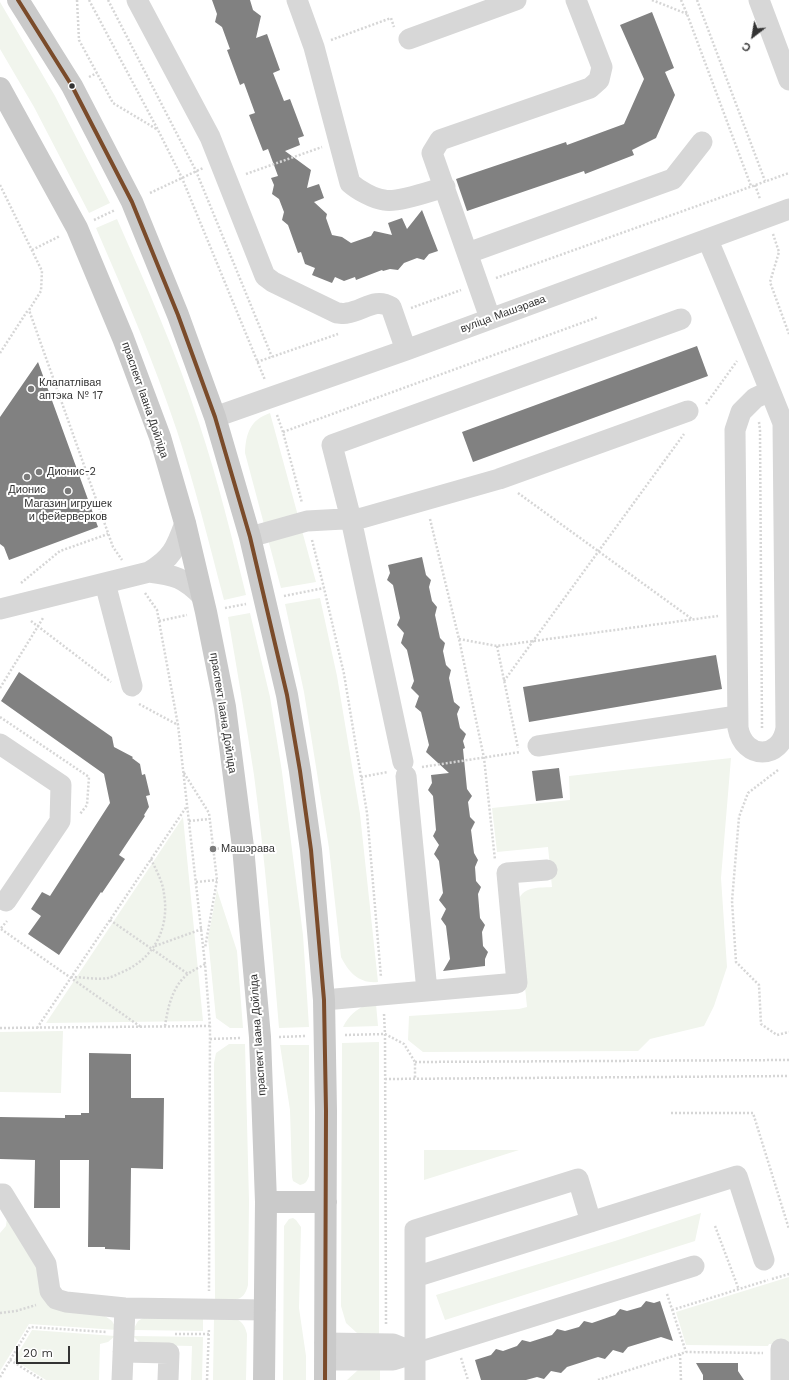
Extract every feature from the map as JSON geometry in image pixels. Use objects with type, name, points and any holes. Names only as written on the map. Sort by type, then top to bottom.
[{"type":"main road","points":[[18,0],[72,86],[132,202],[178,315],[216,417],[266,600],[287,695],[300,771],[311,850],[324,1000],[326,1202],[325,1361]]},
{"type":"main road","name":"праспект Іаана Дойліда","points":[[0,88],[77,228],[123,338],[160,437],[185,523],[204,604],[225,707],[243,847],[260,1037],[266,1202],[264,1380]]},
{"type":"main road","points":[[266,1202],[326,1202]]},
{"type":"street","points":[[137,0],[210,137],[265,276],[273,282],[337,313],[347,314],[377,303],[385,303],[391,307],[406,350]]},
{"type":"street","points":[[297,0],[314,47],[350,183],[356,189],[383,200],[394,200],[445,187]]},
{"type":"street","points":[[403,36],[516,0]]},
{"type":"street","points":[[490,318],[432,153],[440,140],[590,88],[599,80],[602,67],[576,0]]},
{"type":"street","points":[[759,0],[789,80]]},
{"type":"street","points":[[468,253],[673,179],[702,142]]},
{"type":"street","name":"вуліца Машэрава","points":[[216,417],[406,350],[490,318],[789,210]]},
{"type":"street","points":[[708,239],[750,343],[763,394],[783,423],[786,728],[785,736],[777,746],[766,752],[758,752],[743,744],[739,736],[737,716],[735,430],[741,412],[763,394]]},
{"type":"street","points":[[427,991],[404,769],[351,519],[332,445],[681,319]]},
{"type":"street","points":[[250,537],[307,521],[362,518],[500,479],[696,408]]},
{"type":"street","points":[[3,605],[141,574],[162,564],[171,554],[185,523]]},
{"type":"street","points":[[141,574],[165,574],[178,578],[190,585],[204,604]]},
{"type":"street","points":[[105,583],[128,691]]},
{"type":"street","points":[[528,750],[737,716]]},
{"type":"street","points":[[0,744],[61,785],[60,821],[6,901]]},
{"type":"street","points":[[324,1000],[518,983],[506,874],[548,870]]},
{"type":"street","points":[[415,1277],[737,1176],[764,1260]]},
{"type":"street","points":[[415,1380],[415,1230],[578,1179],[591,1222]]},
{"type":"street","points":[[0,1194],[3,1194],[46,1264],[50,1291],[56,1299],[66,1302],[125,1308],[265,1310]]},
{"type":"street","points":[[325,1361],[393,1360],[694,1266]]},
{"type":"street","points":[[122,1380],[125,1308]]},
{"type":"street","points":[[124,1343],[169,1354],[168,1380]]},
{"type":"street","points":[[325,1361],[386,1344],[394,1344],[415,1353]]},
{"type":"street","points":[[772,1351],[781,1380]]},
{"type":"path","points":[[77,0],[79,40],[113,103],[158,130]]},
{"type":"path","points":[[89,0],[182,178],[271,397],[283,432],[307,521],[344,674],[367,813],[385,1034],[386,1344]]},
{"type":"path","points":[[108,0],[196,171],[272,357]]},
{"type":"path","points":[[652,0],[687,14]]},
{"type":"path","points":[[680,0],[687,14],[751,186]]},
{"type":"path","points":[[698,0],[765,181]]},
{"type":"path","points":[[314,47],[391,18],[403,36]]},
{"type":"path","points":[[228,181],[328,145]]},
{"type":"path","points":[[393,315],[789,173]]},
{"type":"path","points":[[0,185],[42,271],[41,291],[0,352]]},
{"type":"path","points":[[779,252],[770,282],[789,334]]},
{"type":"path","points":[[29,310],[113,548],[141,574],[157,610],[178,725],[202,929],[210,1026],[208,1380]]},
{"type":"path","points":[[283,432],[598,317]]},
{"type":"path","points":[[257,362],[343,332]]},
{"type":"path","points":[[696,408],[750,343]]},
{"type":"path","points":[[762,728],[760,430],[763,394]]},
{"type":"path","points":[[504,681],[686,431]]},
{"type":"path","points":[[500,479],[693,620]]},
{"type":"path","points":[[426,500],[459,639],[484,758],[495,866]]},
{"type":"path","points":[[20,584],[60,551],[108,534]]},
{"type":"path","points":[[159,621],[204,604],[266,600],[324,588]]},
{"type":"path","points":[[3,605],[38,626],[178,725]]},
{"type":"path","points":[[459,639],[497,646],[718,616]]},
{"type":"path","points":[[0,688],[38,626]]},
{"type":"path","points":[[361,776],[528,750],[504,681],[497,646]]},
{"type":"path","points":[[780,768],[748,793],[739,817],[732,901],[736,962],[759,985],[761,1024],[777,1035],[789,1032]]},
{"type":"path","points":[[183,772],[209,813],[217,880],[204,952]]},
{"type":"path","points":[[37,1028],[187,805]]},
{"type":"path","points":[[189,821],[209,819]]},
{"type":"path","points":[[71,977],[108,978],[126,971],[153,950],[161,932],[165,915],[164,894],[160,878],[151,859]]},
{"type":"path","points":[[196,882],[217,880]]},
{"type":"path","points":[[110,920],[188,974]]},
{"type":"path","points":[[0,928],[142,1027]]},
{"type":"path","points":[[154,946],[202,929]]},
{"type":"path","points":[[166,1026],[168,1006],[177,987],[188,974],[205,964]]},
{"type":"path","points":[[0,1028],[210,1026]]},
{"type":"path","points":[[210,1038],[385,1034],[404,1044],[415,1062],[415,1079]]},
{"type":"path","points":[[415,1062],[789,1060]]},
{"type":"path","points":[[385,1079],[789,1076]]},
{"type":"path","points":[[671,1113],[753,1113],[789,1228]]},
{"type":"path","points":[[715,1226],[738,1290]]},
{"type":"path","points":[[672,1310],[789,1274]]},
{"type":"path","points":[[0,1313],[16,1311],[56,1299]]},
{"type":"path","points":[[0,1377],[30,1327],[124,1343]]},
{"type":"path","points":[[170,1334],[208,1334]]},
{"type":"path","points":[[598,1380],[686,1352],[772,1351]]},
{"type":"path","points":[[680,1354],[681,1380]]},
{"type":"path","points":[[10,1360],[42,1380]]},
{"type":"shaded area","points":[[0,2],[55,96],[110,203],[89,213],[34,107],[0,49]]},
{"type":"shaded area","points":[[117,219],[161,320],[190,397],[219,487],[246,595],[224,600],[196,494],[177,431],[149,354],[96,228]]},
{"type":"shaded area","points":[[270,413],[316,582],[281,588],[245,453],[250,428],[258,419]]},
{"type":"shaded area","points":[[320,598],[337,676],[360,814],[378,982],[360,979],[351,972],[341,957],[329,848],[304,692],[285,604]]},
{"type":"shaded area","points":[[250,613],[270,697],[282,772],[303,935],[309,1027],[279,1028],[258,807],[228,617]]},
{"type":"shaded area","points":[[731,758],[721,878],[727,967],[714,1006],[704,1026],[650,1039],[638,1051],[423,1052],[408,1040],[409,1016],[519,1009],[527,1007],[517,907],[518,900],[525,892],[534,888],[552,887],[548,847],[497,852],[492,808],[570,800],[569,776]]},
{"type":"shaded area","points":[[183,817],[203,1021],[46,1023]]},
{"type":"shaded area","points":[[217,890],[237,951],[243,1028],[230,1028],[216,1018],[208,938]]},
{"type":"shaded area","points":[[367,1004],[376,1004],[378,1026],[343,1027],[353,1013]]},
{"type":"shaded area","points":[[63,1031],[61,1093],[0,1092],[0,1032]]},
{"type":"shaded area","points":[[379,1042],[379,1340],[357,1333],[346,1323],[341,1306],[342,1043]]},
{"type":"shaded area","points":[[229,1044],[245,1044],[249,1201],[248,1285],[243,1295],[236,1300],[215,1301],[214,1063],[216,1053]]},
{"type":"shaded area","points":[[280,1045],[309,1045],[309,1176],[306,1182],[300,1185],[293,1181],[292,1177],[290,1110]]},
{"type":"shaded area","points":[[424,1150],[519,1150],[424,1180]]},
{"type":"shaded area","points":[[701,1213],[695,1241],[445,1320],[436,1295],[615,1241]]},
{"type":"shaded area","points":[[7,1217],[40,1269],[43,1292],[105,1316],[112,1321],[117,1330],[29,1324],[0,1371],[0,1233],[6,1226]]},
{"type":"shaded area","points":[[293,1218],[301,1227],[299,1308],[306,1356],[306,1380],[283,1380],[284,1226],[289,1219]]},
{"type":"shaded area","points":[[789,1277],[789,1345],[686,1345],[676,1312]]},
{"type":"shaded area","points":[[203,1317],[203,1331],[133,1330],[138,1321],[143,1318]]},
{"type":"shaded area","points":[[214,1317],[235,1319],[242,1323],[245,1328],[247,1334],[246,1380],[213,1380]]},
{"type":"shaded area","points":[[32,1330],[115,1336],[108,1342],[100,1344],[99,1380],[46,1380],[14,1360]]},
{"type":"shaded area","points":[[133,1336],[203,1337],[202,1380],[191,1380],[192,1346],[146,1345],[140,1343]]},
{"type":"shaded area","points":[[380,1366],[380,1380],[347,1380],[358,1370]]},
{"type":"building","points":[[212,0],[250,0],[253,10],[261,16],[256,38],[267,34],[280,70],[273,73],[284,101],[290,99],[304,136],[298,138],[300,145],[285,151],[311,170],[307,188],[319,184],[324,198],[314,202],[327,214],[326,218],[332,235],[342,237],[351,243],[371,236],[374,231],[392,235],[388,223],[402,218],[407,229],[422,210],[438,251],[429,254],[424,260],[417,258],[404,263],[398,270],[382,270],[356,280],[355,277],[344,281],[335,277],[332,283],[312,275],[315,268],[305,264],[301,252],[298,253],[288,225],[282,220],[284,212],[279,199],[272,194],[274,185],[271,178],[278,176],[268,149],[263,151],[249,115],[255,113],[244,83],[240,85],[227,50],[230,49],[222,27],[215,22],[217,14]]},
{"type":"building","points":[[652,12],[674,68],[665,72],[675,95],[656,138],[632,150],[634,155],[585,174],[584,171],[467,211],[456,179],[566,142],[567,145],[624,124],[644,79],[620,25]]},
{"type":"building","points":[[697,346],[708,376],[473,462],[462,432]]},
{"type":"building","name":"Дионис-2","points":[[38,362],[98,527],[9,560],[4,547],[0,544],[0,417]]},
{"type":"building","points":[[422,557],[426,575],[431,580],[429,587],[432,601],[437,607],[435,615],[440,638],[445,643],[443,651],[446,665],[451,670],[449,678],[454,702],[460,707],[457,714],[460,728],[466,734],[463,741],[465,748],[463,749],[467,789],[472,796],[468,802],[470,817],[475,822],[471,830],[474,853],[478,860],[475,867],[476,881],[481,887],[478,894],[480,918],[485,925],[482,932],[483,946],[488,952],[485,959],[485,966],[443,971],[450,959],[446,926],[441,919],[446,909],[439,900],[443,893],[439,861],[434,854],[439,845],[433,836],[436,830],[433,796],[428,790],[432,783],[431,775],[449,773],[426,752],[429,745],[421,712],[415,707],[419,696],[411,688],[414,681],[407,650],[401,643],[404,633],[397,625],[400,618],[393,585],[387,580],[390,573],[388,565]]},
{"type":"building","points":[[716,655],[722,689],[529,722],[523,687]]},
{"type":"building","points":[[19,672],[112,737],[114,747],[133,757],[132,758],[140,764],[142,775],[145,774],[150,795],[146,796],[149,807],[144,815],[145,816],[119,855],[125,859],[59,955],[28,934],[41,916],[31,909],[42,892],[50,896],[110,803],[104,774],[1,701]]},
{"type":"building","points":[[559,768],[563,798],[536,801],[532,771]]},
{"type":"building","points":[[89,1053],[131,1054],[131,1098],[164,1098],[163,1169],[131,1168],[130,1250],[105,1249],[105,1247],[88,1247],[89,1160],[60,1160],[60,1208],[34,1208],[35,1160],[0,1159],[0,1117],[65,1118],[65,1115],[81,1115],[81,1113],[89,1113]]},
{"type":"building","points":[[646,1301],[654,1303],[660,1301],[673,1341],[661,1337],[628,1347],[623,1353],[613,1350],[605,1359],[598,1357],[567,1367],[561,1373],[551,1371],[544,1379],[537,1377],[526,1380],[481,1380],[475,1360],[491,1355],[496,1349],[503,1351],[517,1346],[522,1340],[530,1342],[552,1335],[557,1329],[565,1331],[579,1327],[584,1321],[592,1323],[615,1315],[620,1309],[627,1311],[641,1307]]},
{"type":"building","points":[[696,1363],[738,1363],[738,1371],[744,1380],[703,1380],[703,1375]]},
{"type":"transit line","name":"20","points":[[18,0],[72,86],[132,202],[178,315],[215,417],[250,537],[287,695],[300,771],[311,850],[324,1000],[326,1111],[325,1380]]},
{"type":"place","name":"Клапатлівая аптэка № 17","points":[[31,389]]},
{"type":"place","name":"Дионис-2","points":[[39,472]]},
{"type":"place","name":"Дионис","points":[[27,477]]},
{"type":"place","name":"Магазин игрушек и фейерверков","points":[[68,491]]},
{"type":"place","name":"Машэрава","points":[[213,849]]}]
